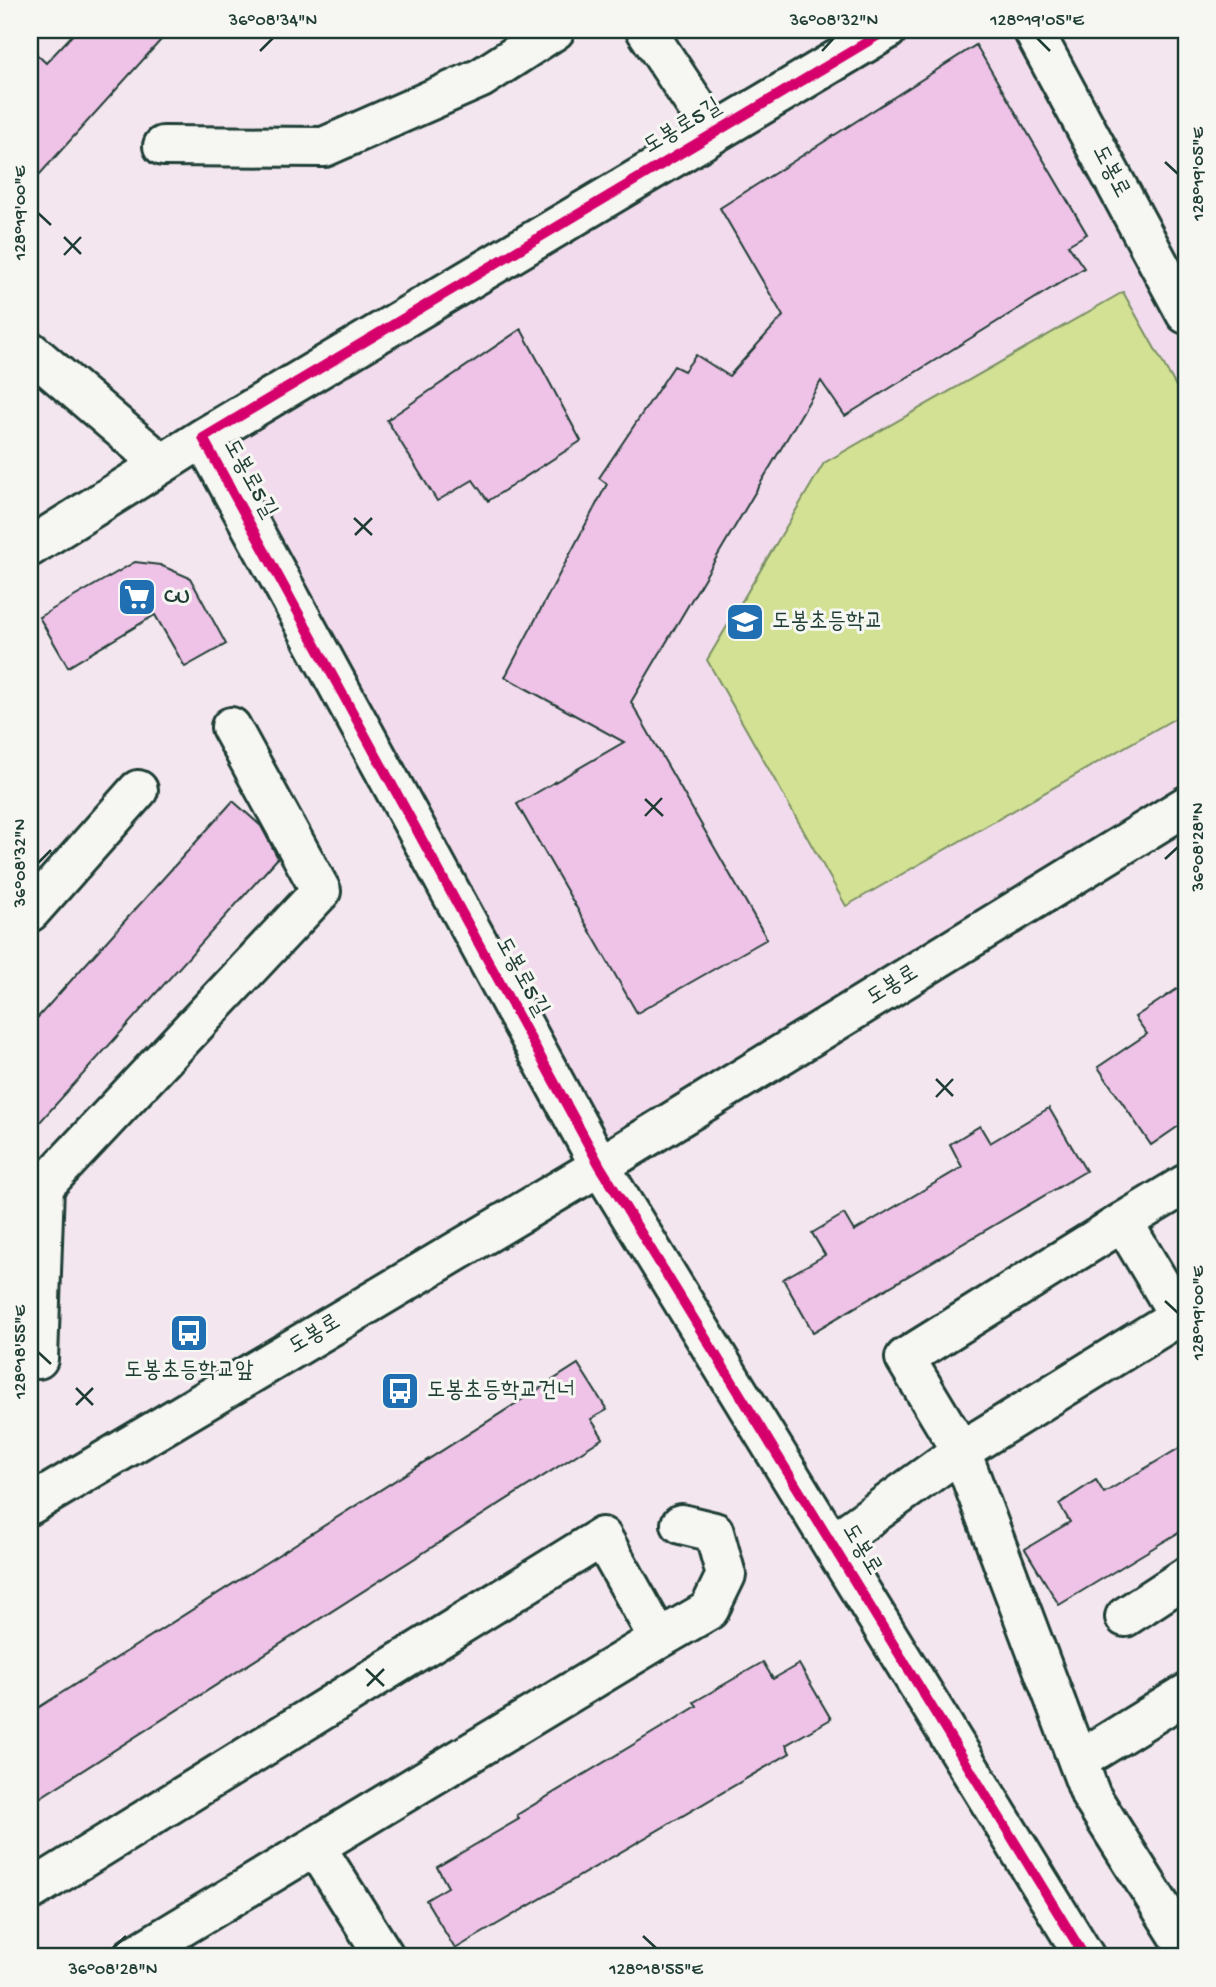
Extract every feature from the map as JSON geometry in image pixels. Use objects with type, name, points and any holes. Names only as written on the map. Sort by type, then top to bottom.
[{"type":"street","points":[[163,146],[324,147],[481,78],[555,30]]},
{"type":"street","points":[[646,30],[714,133]]},
{"type":"street","name":"도봉로5길","points":[[600,1166],[203,438],[887,30]]},
{"type":"street","name":"도봉로","points":[[1033,30],[1186,314]]},
{"type":"street","points":[[30,351],[162,464]]},
{"type":"street","points":[[30,547],[203,438]]},
{"type":"street","points":[[38,1359],[37,1186],[321,891],[231,727]]},
{"type":"street","points":[[30,912],[138,790]]},
{"type":"street","name":"도봉로","points":[[30,1505],[600,1166],[1186,806]]},
{"type":"street","name":"도봉로","points":[[600,1166],[1085,1957]]},
{"type":"street","points":[[1186,1184],[905,1358],[961,1451],[1091,1796],[1186,1947]]},
{"type":"street","points":[[832,1543],[961,1451],[1179,1316],[1124,1222]]},
{"type":"street","points":[[132,1957],[709,1610],[726,1575],[714,1532],[681,1524]]},
{"type":"street","points":[[30,1891],[601,1537],[659,1639]]},
{"type":"street","points":[[1125,1617],[1186,1577]]},
{"type":"street","points":[[1078,1761],[1186,1693]]},
{"type":"street","points":[[316,1847],[385,1957]]},
{"type":"shaded area","name":"도봉초등학교","points":[[887,30],[1033,30],[1186,314],[1186,806],[600,1166],[203,438]]},
{"type":"green space","points":[[1123,292],[1186,404],[1186,712],[846,906],[707,660],[824,463]]},
{"type":"building","points":[[77,30],[170,30],[30,185],[30,48],[46,63]]},
{"type":"building","points":[[976,45],[1087,234],[1068,245],[1084,268],[845,416],[821,381],[631,702],[767,939],[637,1013],[517,804],[624,742],[505,677],[607,484],[599,478],[674,366],[684,371],[696,355],[729,376],[783,316],[720,208]]},
{"type":"building","points":[[521,329],[581,441],[488,501],[473,480],[437,501],[387,420]]},
{"type":"building","name":"CU","points":[[135,562],[160,565],[190,578],[226,644],[185,667],[155,615],[68,667],[39,617]]},
{"type":"building","points":[[233,801],[261,826],[278,858],[30,1133],[30,1026]]},
{"type":"building","points":[[1186,983],[1186,1121],[1151,1145],[1098,1067],[1147,1034],[1135,1017]]},
{"type":"building","points":[[1049,1108],[1086,1171],[813,1332],[783,1279],[825,1255],[812,1233],[844,1214],[854,1231],[962,1167],[950,1144],[980,1126],[990,1143]]},
{"type":"building","points":[[578,1364],[607,1410],[591,1419],[603,1438],[30,1804],[30,1713]]},
{"type":"building","points":[[1186,1444],[1186,1528],[1059,1605],[1025,1549],[1070,1522],[1059,1504],[1096,1480],[1104,1493]]},
{"type":"building","points":[[763,1662],[773,1679],[799,1664],[831,1719],[786,1745],[790,1753],[455,1949],[426,1900],[448,1887],[437,1867],[519,1819],[517,1815],[697,1706],[694,1702]]},
{"type":"cycle path","points":[[887,30],[203,438],[600,1166],[1085,1957]]},
{"type":"place","name":"CU","points":[[137,597]]},
{"type":"place","name":"도봉초등학교","points":[[745,622]]},
{"type":"place","name":"도봉초등학교앞","points":[[189,1333]]},
{"type":"place","name":"도봉초등학교건너","points":[[400,1391]]}]
